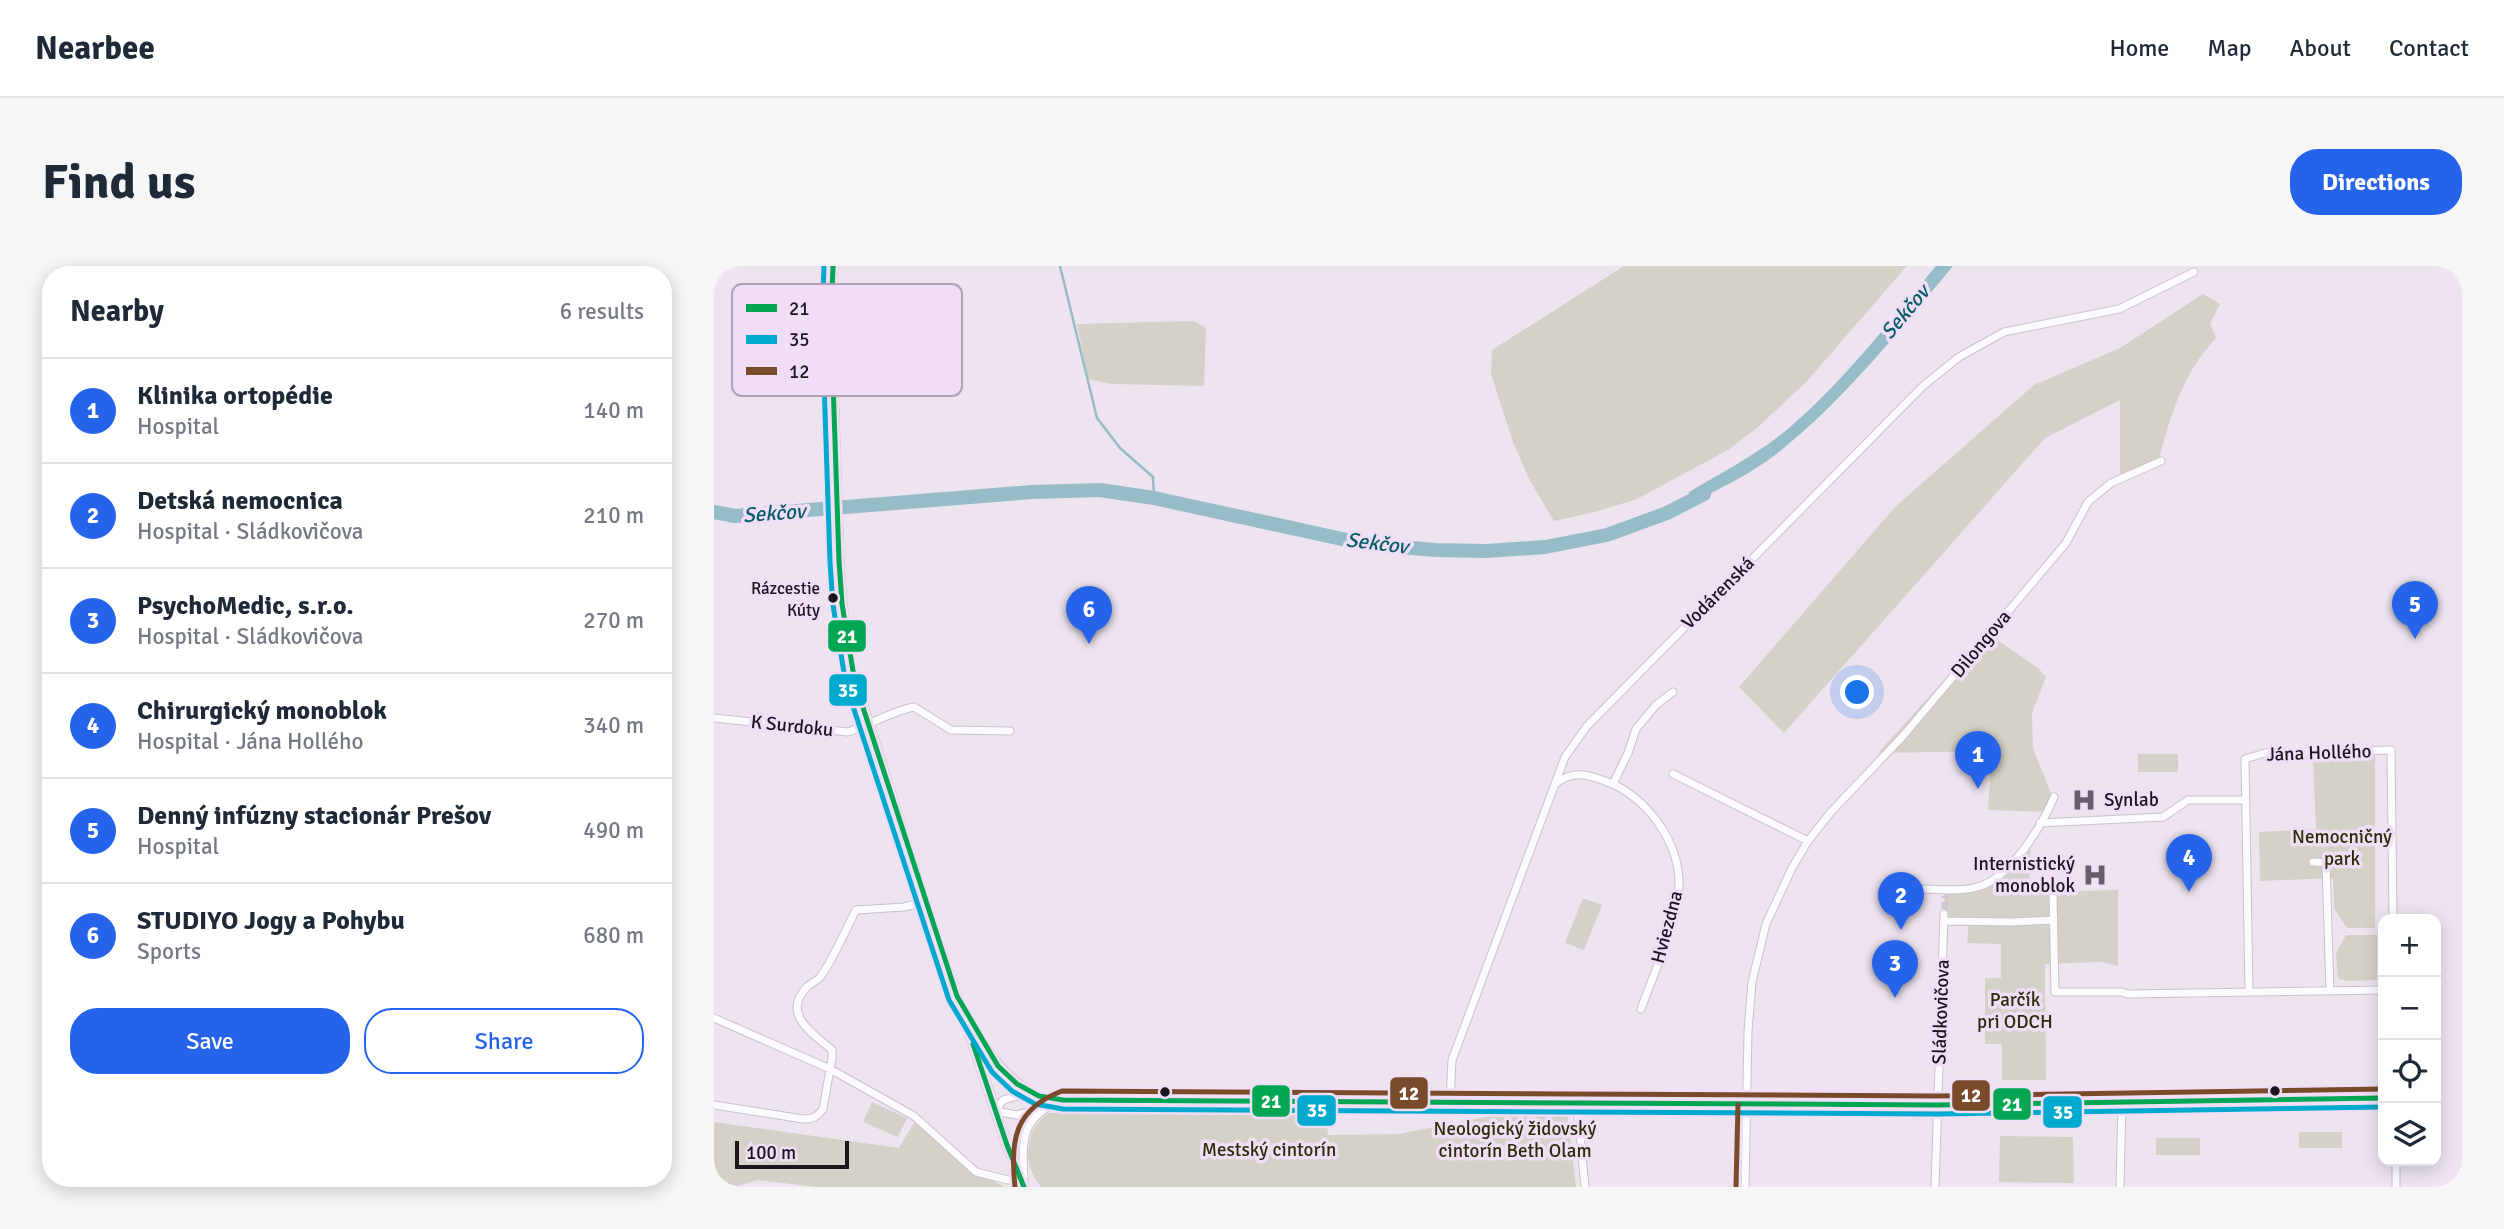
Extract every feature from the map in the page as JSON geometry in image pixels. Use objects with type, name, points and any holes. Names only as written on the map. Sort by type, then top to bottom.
[{"type":"main road","points":[[832,284],[833,266]]},
{"type":"main road","points":[[833,396],[842,604],[856,683],[925,902],[995,1111],[1024,1186]]},
{"type":"street","name":"Vodárenská","points":[[1450,1102],[1452,1060],[1565,757],[1587,726],[1923,386],[1959,357],[2004,332],[2119,309],[2194,272]]},
{"type":"street","name":"Dilongova","points":[[1745,1187],[1749,1013],[1756,960],[1773,907],[1792,868],[1808,841],[1831,812],[1903,736],[2066,543],[2088,502],[2111,483],[2161,461]]},
{"type":"street","points":[[1613,784],[1636,729],[1656,705],[1674,692]]},
{"type":"street","name":"K Surdoku","points":[[714,718],[848,732],[914,707],[951,730],[1010,731]]},
{"type":"street","name":"Jána Hollého","points":[[2249,991],[2245,759],[2265,753],[2391,750],[2393,914]]},
{"type":"street","name":"Hviezdna","points":[[1555,784],[1563,777],[1580,773],[1613,784],[1647,809],[1665,834],[1677,864],[1679,883],[1673,913],[1663,951],[1641,1009]]},
{"type":"street","points":[[1673,774],[1808,841]]},
{"type":"street","points":[[1922,889],[1945,892],[1977,888],[1993,881],[2009,869],[2054,797]]},
{"type":"street","points":[[2040,823],[2163,817],[2188,800],[2246,800]]},
{"type":"street","points":[[2313,862],[2343,864]]},
{"type":"street","points":[[2326,864],[2330,990]]},
{"type":"street","points":[[2053,893],[2055,992],[2127,994],[2378,990]]},
{"type":"street","points":[[714,1105],[811,1119],[818,1116],[823,1110],[832,1051],[803,1026],[797,1014],[799,999],[807,987],[821,976],[856,910],[904,907],[925,902]]},
{"type":"street","name":"Sládkovičova","points":[[1935,1187],[1944,917],[2012,922],[2054,920]]},
{"type":"street","points":[[957,996],[998,1066],[1017,1084],[1039,1096]]},
{"type":"street","points":[[714,1018],[830,1069],[914,1116],[976,1172],[1008,1180]]},
{"type":"street","points":[[1063,1100],[1017,1115],[995,1111],[1003,1100],[1039,1096],[1063,1100],[1747,1105],[2378,1098]]},
{"type":"street","points":[[2120,1187],[2122,1101]]},
{"type":"street","points":[[1577,1103],[1585,1187]]},
{"type":"street","points":[[1024,1186],[1022,1145],[1027,1127],[1047,1106]]},
{"type":"street","points":[[2396,1166],[2396,1187]]},
{"type":"green space","points":[[1624,266],[1907,266],[1807,381],[1757,428],[1728,450],[1637,499],[1554,521],[1530,481],[1513,442],[1491,374],[1492,350]]},
{"type":"green space","points":[[2203,294],[2220,304],[2210,323],[2216,338],[2187,380],[2174,410],[2159,459],[2120,477],[2120,400],[2045,438],[1784,733],[1739,687],[1896,506],[2034,385],[2120,348]]},
{"type":"green space","points":[[1194,321],[1206,328],[1204,386],[1112,384],[1088,379],[1077,324]]},
{"type":"green space","points":[[1987,633],[2038,668],[2046,677],[2032,713],[2033,748],[2053,798],[2047,812],[1988,810],[1992,751],[1878,753]]},
{"type":"green space","points":[[2138,754],[2178,754],[2178,772],[2138,772]]},
{"type":"green space","name":"Nemocničný park","points":[[2375,755],[2375,928],[2347,928],[2334,908],[2333,878],[2260,881],[2259,832],[2316,829],[2313,756]]},
{"type":"green space","name":"Parčík pri ODCH","points":[[2031,836],[2029,892],[2118,890],[2118,966],[2101,962],[2045,964],[2046,1080],[2002,1080],[2002,1044],[1985,1044],[1985,978],[2001,978],[2001,944],[1967,943],[1969,922],[1944,921],[1945,888],[1977,888],[1993,882]]},
{"type":"green space","points":[[1583,898],[1602,905],[1584,950],[1565,943]]},
{"type":"green space","points":[[2346,935],[2377,935],[2377,980],[2338,979],[2336,953]]},
{"type":"green space","points":[[872,1102],[907,1118],[898,1137],[863,1122]]},
{"type":"green space","name":"Mestský cintorín","points":[[1567,1111],[1576,1187],[1041,1187],[1028,1159],[1034,1129],[1049,1113],[1326,1112],[1328,1135],[1399,1134],[1511,1112]]},
{"type":"green space","points":[[915,1121],[961,1163],[1005,1187],[816,1187],[757,1180],[735,1187],[714,1187],[714,1122],[899,1148]]},
{"type":"green space","points":[[2299,1132],[2342,1132],[2342,1148],[2299,1148]]},
{"type":"green space","points":[[2000,1136],[2073,1137],[2074,1183],[1999,1182]]},
{"type":"green space","points":[[2156,1138],[2200,1138],[2200,1155],[2156,1155]]},
{"type":"water","points":[[1936,266],[1953,266],[1869,365],[1824,412],[1765,462],[1687,505],[1689,492],[1766,446],[1829,391]]},
{"type":"waterway","points":[[1060,266],[1097,418],[1120,448],[1153,477],[1154,498]]},
{"type":"waterway","name":"Sekčov","points":[[714,512],[735,516],[1032,492],[1100,490],[1154,498],[1365,544],[1486,551],[1545,547],[1607,535],[1667,513],[1704,494]]},
{"type":"tunnel","points":[[1945,896],[1945,909]]},
{"type":"transit line","name":"35","points":[[823,284],[824,266]]},
{"type":"transit line","name":"21","points":[[832,284],[833,266]]},
{"type":"transit line","name":"35","points":[[824,396],[833,605],[846,685],[949,1000],[992,1072],[1012,1091],[1035,1104],[1063,1109],[1937,1114],[2378,1107]]},
{"type":"transit line","name":"21","points":[[834,396],[842,604],[855,683],[957,996],[998,1066],[1017,1084],[1039,1096],[1063,1100],[1937,1105],[2378,1098]]},
{"type":"transit line","name":"21","points":[[973,1044],[1024,1187]]},
{"type":"transit line","name":"12","points":[[1015,1187],[1013,1155],[1019,1128],[1034,1107],[1062,1091],[1937,1096],[2378,1089]]},
{"type":"transit line","name":"12","points":[[1736,1187],[1738,1105]]},
{"type":"place","name":"Rázcestie Kúty","points":[[833,598]]},
{"type":"place","name":"Denný infúzny stacionár Prešov","points":[[2415,639]]},
{"type":"place","name":"STUDIYO Jogy a Pohybu","points":[[1089,644]]},
{"type":"place","name":"Klinika ortopédie","points":[[1978,789]]},
{"type":"place","name":"Synlab","points":[[2084,800]]},
{"type":"place","name":"Internistický monoblok","points":[[2095,875]]},
{"type":"place","name":"Chirurgický monoblok","points":[[2189,892]]},
{"type":"place","name":"Detská nemocnica","points":[[1901,930]]},
{"type":"place","name":"PsychoMedic, s.r.o.","points":[[1895,998]]},
{"type":"park label","name":"Neologický židovský cintorín Beth Olam","points":[[1515,1140]]}]
